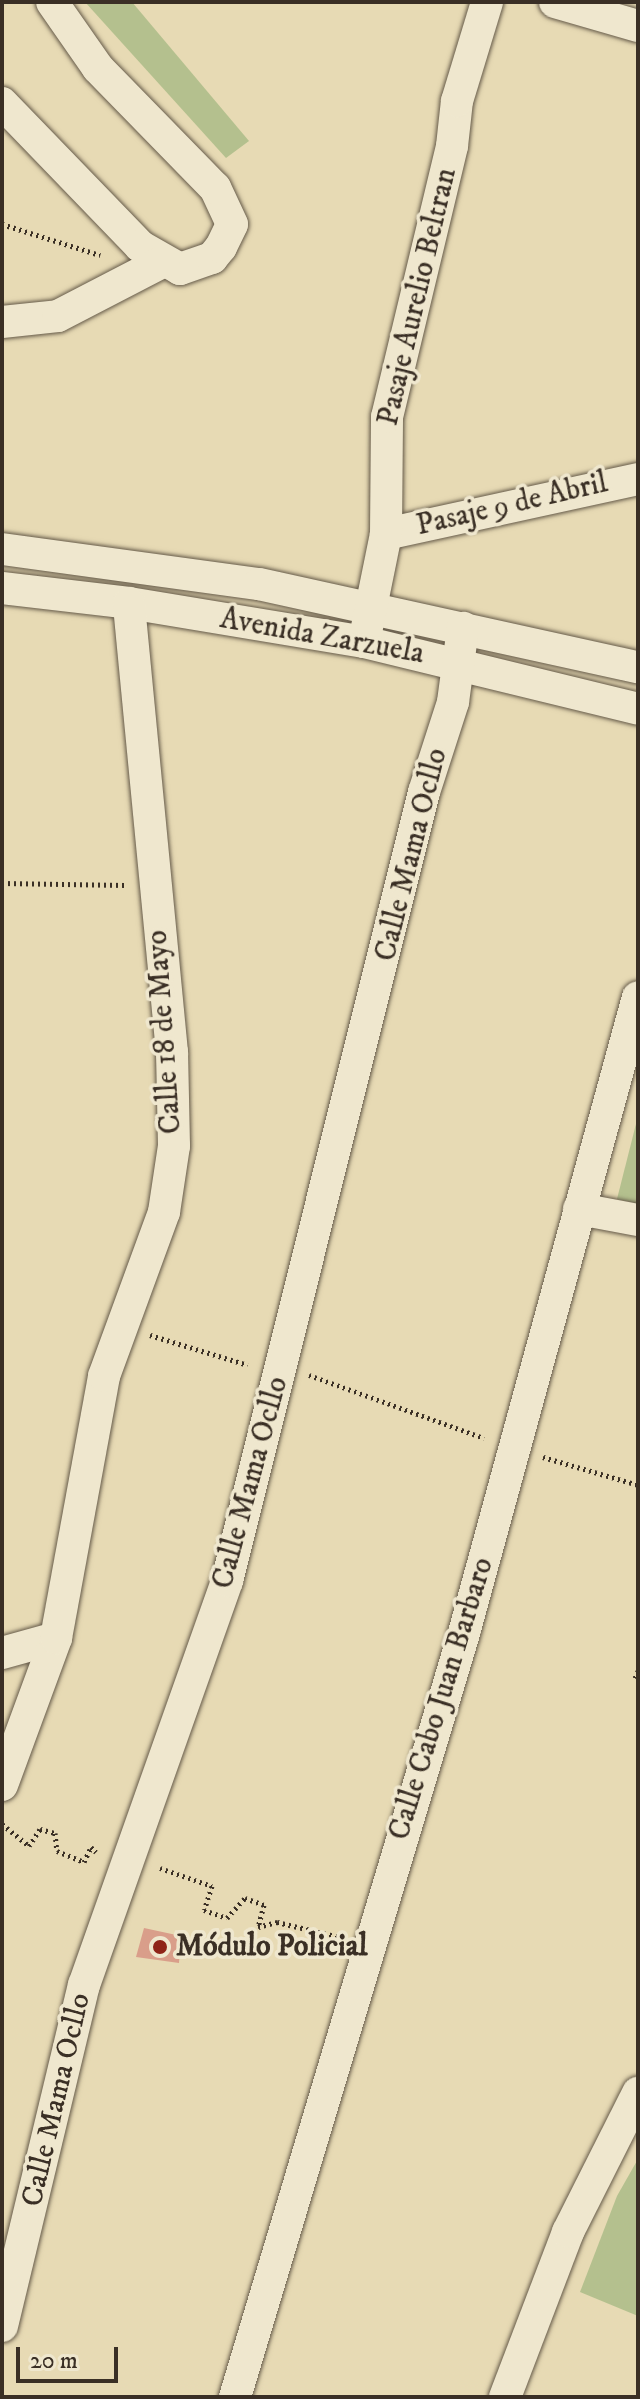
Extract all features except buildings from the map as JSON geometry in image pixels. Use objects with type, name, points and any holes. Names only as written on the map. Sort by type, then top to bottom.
[{"type":"street","points":[[2,103],[152,253],[180,269],[212,258],[232,224],[215,188],[98,68],[52,2]]},
{"type":"street","name":"Pasaje Aurelio Beltran","points":[[364,642],[367,609],[386,534],[387,417],[452,146],[457,101],[487,2]]},
{"type":"street","points":[[555,2],[638,26]]},
{"type":"street","points":[[2,322],[58,316],[152,253]]},
{"type":"street","name":"Pasaje 9 de Abril","points":[[386,534],[638,479]]},
{"type":"street","name":"Avenida Zarzuela","points":[[2,549],[259,584],[638,667]]},
{"type":"street","name":"Avenida Zarzuela","points":[[2,588],[129,603],[364,642],[638,709]]},
{"type":"street","name":"Calle 18 de Mayo","points":[[2,1785],[56,1638],[104,1376],[119,1326],[164,1212],[174,1146],[172,1052],[129,603]]},
{"type":"street","name":"Calle Mama Ocllo","points":[[2,2326],[84,1985],[116,1870],[227,1581],[459,663],[463,628]]},
{"type":"street","name":"Calle Cabo Juan Barbaro","points":[[235,2397],[517,1449],[638,997]]},
{"type":"street","points":[[579,1209],[638,1220]]},
{"type":"street","points":[[2,1653],[56,1638]]},
{"type":"street","points":[[505,2397],[568,2232],[638,2093]]},
{"type":"path","points":[[2,224],[109,258],[152,253]]},
{"type":"path","points":[[2,883],[154,884]]},
{"type":"path","points":[[119,1326],[280,1370],[517,1449],[638,1485]]},
{"type":"path","points":[[635,1678],[638,1671]]},
{"type":"path","points":[[2,1824],[29,1846],[40,1829],[55,1833],[57,1851],[84,1862],[91,1847],[116,1870]]},
{"type":"path","points":[[178,1873],[212,1886],[204,1910],[227,1918],[245,1898],[264,1905],[258,1927],[277,1922],[335,1934],[365,1956]]},
{"type":"green space","points":[[85,2],[132,2],[249,141],[226,158]]},
{"type":"green space","points":[[638,1116],[638,1204],[617,1199]]},
{"type":"green space","points":[[638,2159],[638,2316],[580,2292],[617,2196]]},
{"type":"place","name":"Módulo Policial","points":[[160,1947]]}]
